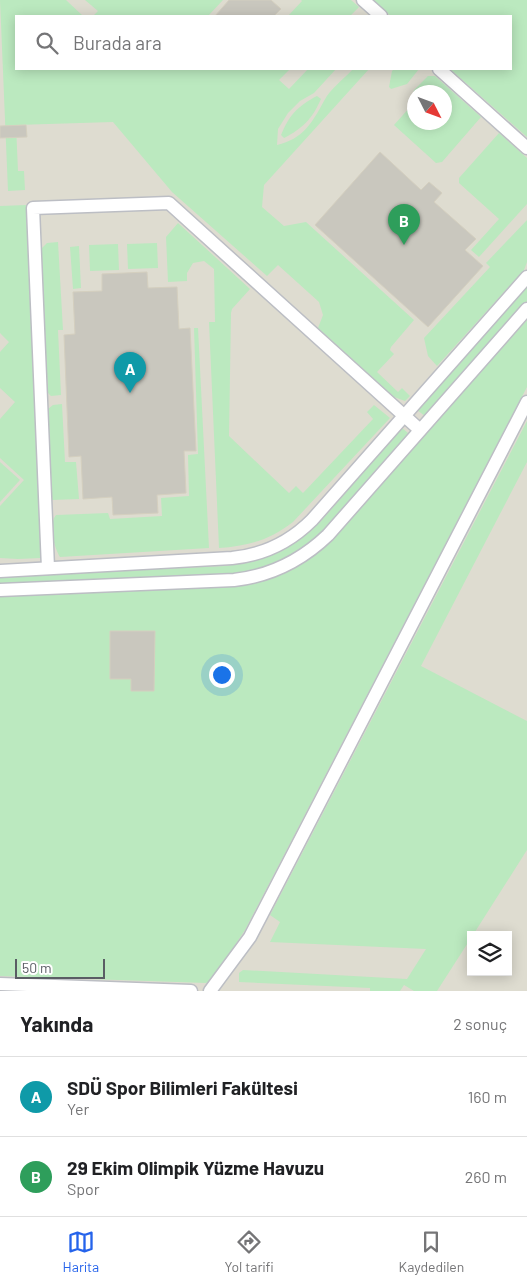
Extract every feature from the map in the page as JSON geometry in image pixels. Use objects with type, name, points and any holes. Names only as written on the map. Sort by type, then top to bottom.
[{"type":"street","points":[[363,0],[380,15]]},
{"type":"street","points":[[440,70],[527,148]]},
{"type":"street","points":[[48,568],[33,208],[169,203],[420,430]]},
{"type":"street","points":[[0,571],[232,558],[251,555],[276,546],[298,533],[312,520],[527,277]]},
{"type":"street","points":[[0,590],[249,578],[271,572],[298,559],[322,540],[527,309]]},
{"type":"street","points":[[210,991],[250,937],[527,402]]},
{"type":"street","points":[[0,984],[191,991]]},
{"type":"shaded area","points":[[0,0],[527,0],[527,991],[0,991]]},
{"type":"green space","points":[[0,0],[66,0],[82,15],[15,15],[15,70],[289,70],[279,80],[289,89],[307,70],[335,70],[314,93],[300,101],[288,113],[278,129],[277,145],[294,139],[306,129],[330,92],[352,70],[368,70],[264,185],[262,207],[284,226],[306,222],[414,320],[391,347],[390,350],[394,354],[377,372],[398,392],[402,388],[410,396],[405,401],[394,397],[318,328],[323,315],[319,302],[278,265],[267,276],[172,192],[113,122],[16,125],[18,171],[24,171],[25,190],[8,191]]},
{"type":"green space","points":[[85,0],[223,0],[209,15],[94,15],[98,11]]},
{"type":"green space","points":[[351,0],[359,7],[351,15],[289,15],[302,1]]},
{"type":"green space","points":[[372,0],[527,0],[527,137],[451,70],[512,70],[512,15],[390,15]]},
{"type":"green space","points":[[418,70],[407,84],[391,89],[389,87],[392,71]]},
{"type":"green space","points":[[428,76],[435,76],[445,85],[419,85]]},
{"type":"green space","points":[[452,91],[481,117],[442,162],[436,163],[394,125],[407,110],[407,130],[452,130]]},
{"type":"green space","points":[[317,96],[321,99],[314,112],[302,127],[284,138],[281,135],[287,122],[299,107]]},
{"type":"green space","points":[[499,133],[527,158],[527,204],[479,257],[471,250],[499,219],[459,183],[459,178]]},
{"type":"green space","points":[[26,205],[41,558],[18,559],[0,558],[0,506],[24,480],[0,458],[0,419],[15,402],[0,388],[0,352],[9,342],[0,333],[0,206]]},
{"type":"green space","points":[[527,220],[527,262],[524,270],[437,366],[428,356],[424,338],[490,267],[486,263]]},
{"type":"green space","points":[[178,223],[250,289],[232,309],[231,313],[229,436],[289,493],[296,486],[303,493],[373,419],[367,412],[374,405],[390,418],[293,522],[267,538],[240,546],[219,548],[209,322],[215,322],[214,269],[204,261],[193,263],[187,273],[187,281],[168,282],[166,237]]},
{"type":"green space","points":[[58,242],[63,330],[58,330],[61,395],[51,396],[48,393],[41,249],[47,243]]},
{"type":"green space","points":[[157,243],[158,268],[128,269],[127,244]]},
{"type":"green space","points":[[118,244],[119,270],[90,271],[89,245]]},
{"type":"green space","points":[[79,246],[81,288],[73,289],[70,247]]},
{"type":"green space","points":[[527,286],[527,301],[425,416],[417,410]]},
{"type":"green space","points":[[527,320],[527,387],[245,930],[212,980],[206,983],[0,976],[0,596],[241,585],[267,579],[291,569],[302,563],[332,538]]},
{"type":"green space","points":[[194,328],[198,328],[209,548],[60,557],[52,530],[52,524],[56,515],[108,513],[110,519],[162,516],[161,498],[189,496],[188,455],[198,454]]},
{"type":"green space","points":[[62,404],[65,462],[76,462],[79,499],[52,500],[48,409],[53,405]]},
{"type":"green space","points":[[527,421],[527,462],[421,666],[527,721],[527,850],[476,931],[467,931],[467,944],[437,991],[414,991],[404,985],[400,991],[370,991],[370,988],[239,982],[239,973],[243,970],[407,979],[426,949],[270,942],[280,922],[270,915]]},
{"type":"green space","points":[[402,428],[408,433],[407,437],[316,538],[304,548],[279,561],[239,574],[0,584],[0,576],[226,566],[256,560],[285,549],[321,521]]},
{"type":"green space","points":[[0,462],[20,480],[0,502]]},
{"type":"building","points":[[229,0],[271,0],[281,9],[275,15],[216,15]]},
{"type":"building","points":[[26,125],[27,137],[0,138],[0,126]]},
{"type":"building","points":[[380,152],[421,190],[429,182],[442,193],[434,202],[476,239],[465,250],[483,266],[428,327],[315,225]]},
{"type":"building","points":[[147,272],[148,288],[177,287],[179,329],[190,328],[196,451],[184,451],[186,493],[157,495],[158,513],[113,515],[112,497],[83,499],[81,456],[69,457],[64,335],[75,334],[73,292],[102,291],[102,274]]},
{"type":"building","points":[[110,631],[155,631],[154,691],[131,691],[131,679],[110,679]]},
{"type":"place","name":"29 Ekim Olimpik Yüzme Havuzu","points":[[404,245]]},
{"type":"place","name":"SDÜ Spor Bilimleri Fakültesi","points":[[130,393]]}]
